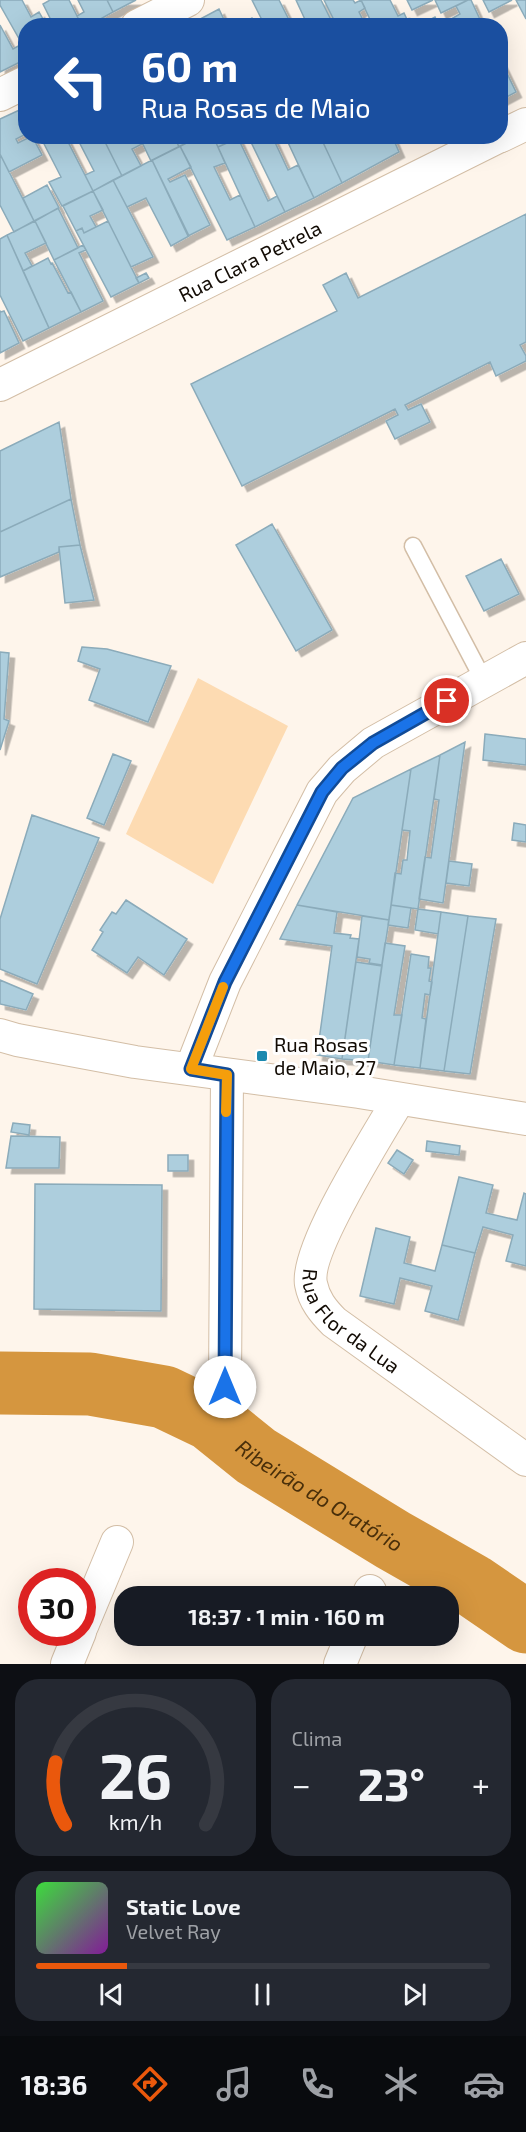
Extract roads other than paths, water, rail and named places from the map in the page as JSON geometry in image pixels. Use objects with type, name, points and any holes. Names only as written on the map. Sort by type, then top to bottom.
[{"type":"street","points":[[153,18],[188,0]]},
{"type":"street","points":[[0,95],[18,86]]},
{"type":"street","name":"Rua Clara Petrela","points":[[508,133],[526,124]]},
{"type":"street","name":"Rua Clara Petrela","points":[[0,385],[485,144]]},
{"type":"street","points":[[191,1069],[225,982],[322,792],[342,768],[373,743],[526,658]]},
{"type":"street","points":[[0,1035],[94,1055],[526,1119]]},
{"type":"street","points":[[225,1387],[227,1075]]},
{"type":"street","name":"Rua Flor da Lua","points":[[399,1099],[343,1195],[314,1258],[310,1282],[319,1306],[334,1322],[526,1460]]},
{"type":"street","points":[[96,1592],[117,1542]]},
{"type":"street","points":[[67,1664],[74,1646]]},
{"type":"street","points":[[340,1664],[347,1646]]},
{"type":"lane","points":[[413,546],[484,681]]},
{"type":"waterway","name":"Ribeirão do Oratório","points":[[0,1383],[90,1384],[164,1397],[210,1419],[256,1456],[393,1540],[472,1585],[526,1622]]},
{"type":"place","name":"Rua Rosas de Maio, 27","points":[[262,1056]]}]
